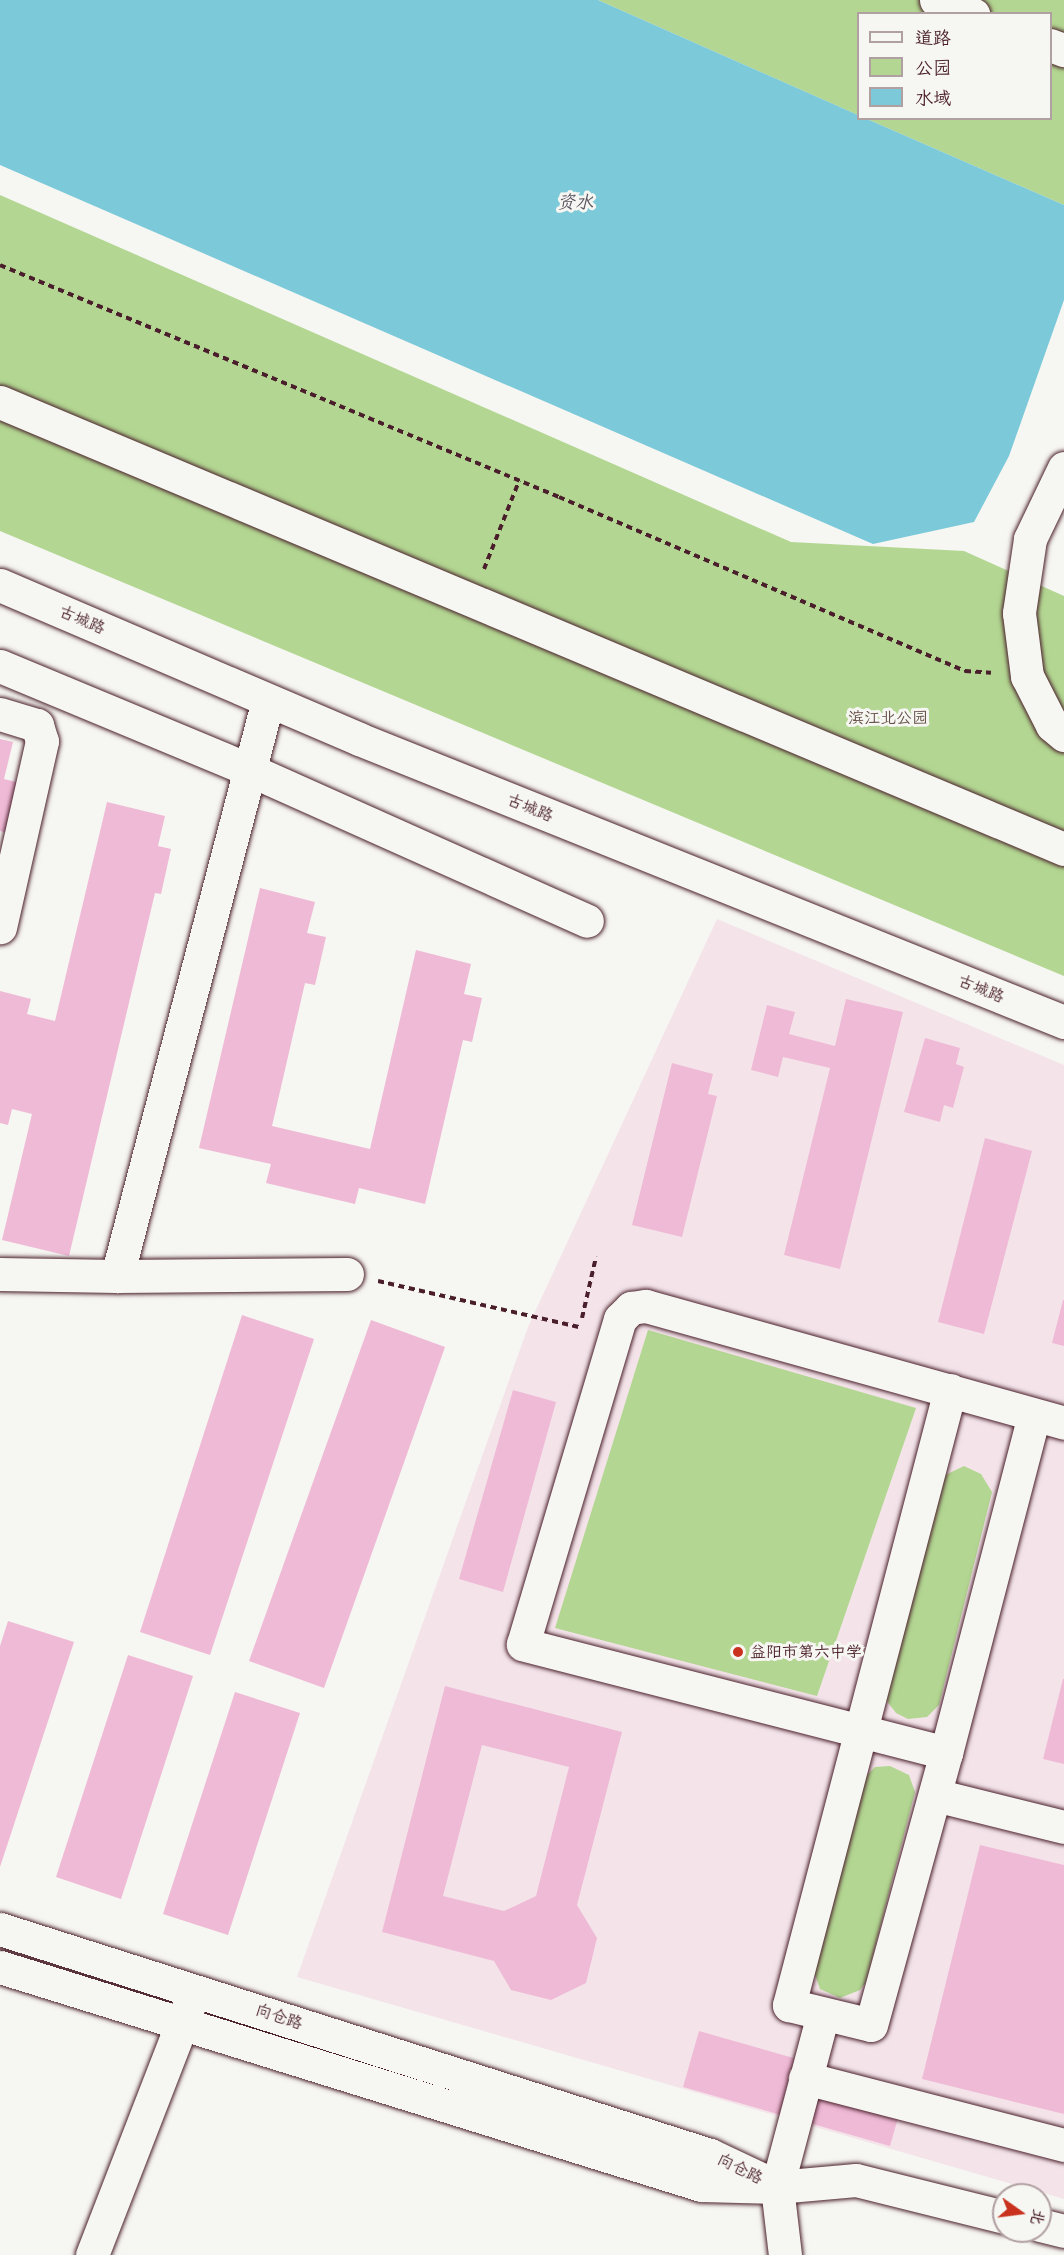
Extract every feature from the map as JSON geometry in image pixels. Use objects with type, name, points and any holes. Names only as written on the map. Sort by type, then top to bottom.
[{"type":"street","points":[[936,0],[968,12]]},
{"type":"street","points":[[0,402],[1064,849]]},
{"type":"street","points":[[1064,468],[1030,539],[1019,613],[1027,676],[1052,724],[1064,735]]},
{"type":"street","name":"古城路","points":[[0,585],[370,743],[1064,1022]]},
{"type":"street","points":[[0,666],[250,770],[586,921]]},
{"type":"street","points":[[117,1276],[268,700]]},
{"type":"street","points":[[0,714],[37,725],[42,741],[0,927]]},
{"type":"street","points":[[0,1274],[117,1276],[347,1274]]},
{"type":"street","points":[[946,1753],[862,1731],[523,1644],[620,1318],[631,1308],[646,1306],[950,1390],[1049,1419],[946,1753],[871,2025],[789,2006],[862,1731],[950,1390]]},
{"type":"street","points":[[935,1795],[1064,1827]]},
{"type":"street","name":"向仓路","points":[[0,1929],[710,2155],[777,2187]]},
{"type":"street","name":"向仓路","points":[[0,1967],[701,2185],[777,2187]]},
{"type":"street","points":[[92,2255],[194,1990]]},
{"type":"street","points":[[785,2255],[777,2187],[823,2014]]},
{"type":"street","points":[[806,2078],[1064,2145]]},
{"type":"street","points":[[777,2187],[856,2180],[992,2214]]},
{"type":"path","points":[[0,265],[519,481],[965,671],[1027,676]]},
{"type":"path","points":[[482,575],[519,481]]},
{"type":"path","points":[[347,1274],[579,1327]]},
{"type":"shaded area","name":"益阳市第六中学","points":[[717,919],[1064,1065],[1064,2199],[1052,2196],[1052,2183],[1009,2183],[297,1977],[528,1327]]},
{"type":"green space","points":[[598,0],[1064,0],[1064,205],[869,120],[1052,120],[1052,12],[857,12],[857,115]]},
{"type":"green space","name":"滨江北公园","points":[[0,195],[791,542],[964,551],[1064,596],[1064,976],[0,531]]},
{"type":"green space","points":[[648,1330],[916,1408],[817,1696],[555,1628]]},
{"type":"green space","points":[[964,1466],[981,1474],[992,1492],[939,1705],[927,1717],[908,1719],[896,1713],[886,1700],[941,1477]]},
{"type":"green space","points":[[890,1766],[909,1775],[915,1792],[866,1982],[860,1990],[840,1998],[820,1989],[814,1972],[864,1778],[875,1767]]},
{"type":"water","name":"资水","points":[[0,0],[598,0],[857,115],[857,120],[869,120],[1064,205],[1064,300],[1009,456],[974,522],[873,544],[0,165]]},
{"type":"building","points":[[0,739],[13,742],[4,779],[24,784],[12,834],[0,831]]},
{"type":"building","points":[[107,802],[165,816],[158,846],[171,849],[161,894],[155,893],[69,1256],[2,1240],[32,1114],[12,1109],[8,1125],[0,1123],[0,991],[31,999],[27,1014],[55,1021]]},
{"type":"building","points":[[260,888],[315,902],[307,933],[326,937],[315,985],[305,983],[272,1126],[370,1149],[416,950],[471,964],[464,994],[482,998],[472,1042],[463,1040],[425,1204],[359,1188],[355,1204],[266,1183],[271,1164],[199,1148]]},
{"type":"building","points":[[846,999],[903,1012],[840,1269],[784,1255],[830,1068],[783,1057],[778,1077],[751,1070],[767,1005],[795,1012],[789,1034],[835,1046]]},
{"type":"building","points":[[925,1038],[960,1048],[956,1064],[964,1067],[953,1108],[944,1105],[940,1122],[904,1112]]},
{"type":"building","points":[[672,1063],[713,1074],[708,1094],[717,1096],[682,1237],[632,1225]]},
{"type":"building","points":[[985,1138],[1032,1151],[984,1334],[938,1322]]},
{"type":"building","points":[[1064,1300],[1064,1346],[1052,1343]]},
{"type":"building","points":[[242,1315],[314,1339],[210,1655],[140,1632]]},
{"type":"building","points":[[371,1320],[445,1347],[324,1688],[249,1661]]},
{"type":"building","points":[[513,1390],[556,1402],[503,1592],[459,1579]]},
{"type":"building","points":[[8,1621],[74,1642],[0,1867],[0,1646]]},
{"type":"building","points":[[128,1655],[193,1676],[121,1899],[56,1877]]},
{"type":"building","points":[[1064,1679],[1064,1764],[1043,1759]]},
{"type":"building","points":[[445,1686],[622,1732],[577,1905],[597,1938],[586,1983],[551,2000],[511,1990],[494,1961],[382,1932]],"holes":[[[482,1745],[569,1767],[536,1896],[504,1911],[443,1896]]]},
{"type":"building","points":[[235,1692],[300,1713],[228,1935],[163,1914]]},
{"type":"building","points":[[980,1845],[1064,1865],[1064,2114],[922,2079]]},
{"type":"building","points":[[699,2031],[906,2090],[890,2146],[683,2087]]},
{"type":"place","name":"益阳市第六中学","points":[[738,1652]]}]
